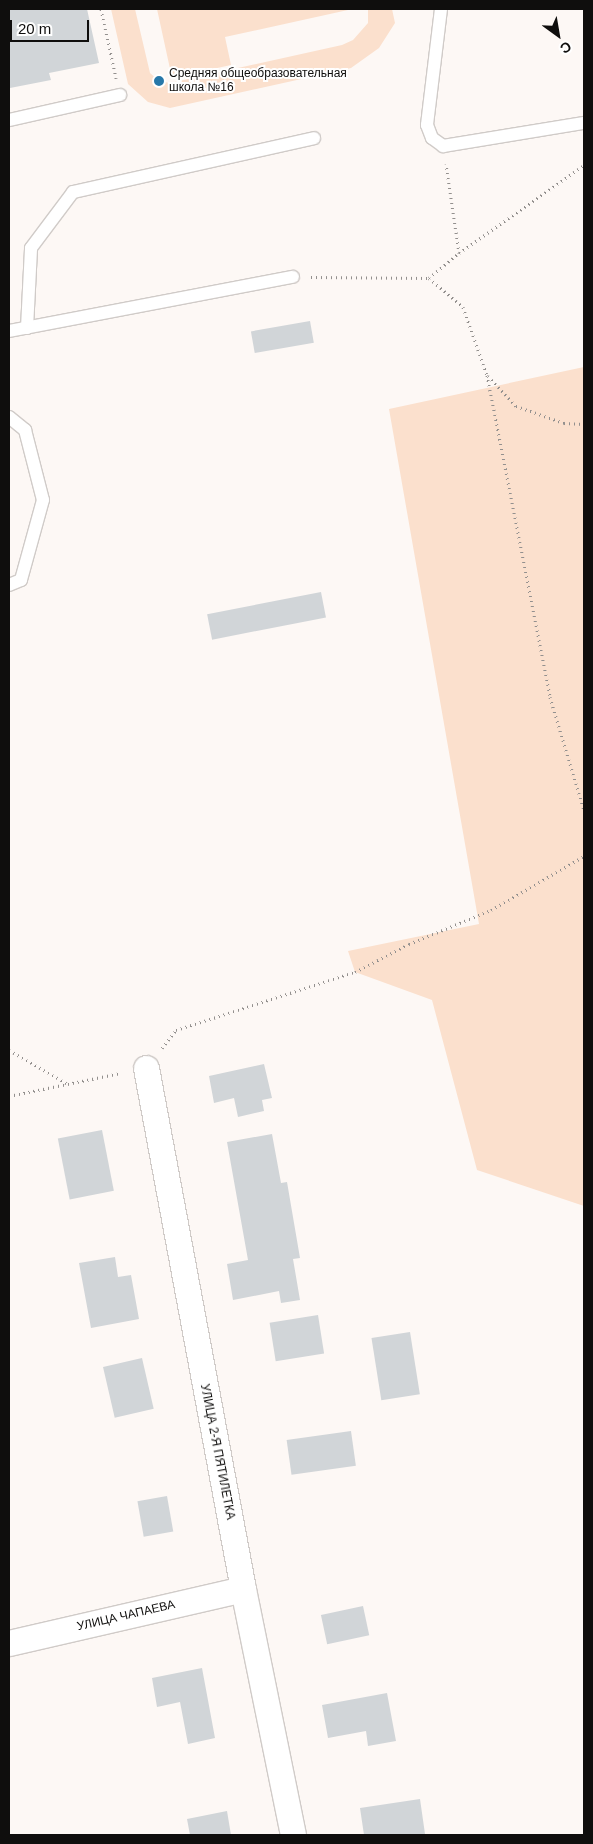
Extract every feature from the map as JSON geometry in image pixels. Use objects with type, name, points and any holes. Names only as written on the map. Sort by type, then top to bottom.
[{"type":"street","name":"УЛИЦА 2-Я ПЯТИЛЕТКА","points":[[146,1068],[243,1589],[293,1835]]},
{"type":"street","name":"УЛИЦА ЧАПАЕВА","points":[[9,1643],[243,1589]]},
{"type":"lane","points":[[441,9],[426,125],[432,138],[443,146],[584,123]]},
{"type":"lane","points":[[9,120],[120,95]]},
{"type":"lane","points":[[27,328],[31,248],[73,192],[314,138]]},
{"type":"lane","points":[[9,331],[293,277]]},
{"type":"lane","points":[[9,417],[24,430],[43,500],[21,580],[9,585]]},
{"type":"path","points":[[101,9],[120,95]]},
{"type":"path","points":[[443,146],[459,253]]},
{"type":"path","points":[[429,278],[459,253],[584,165]]},
{"type":"path","points":[[293,277],[429,278],[464,307],[487,375],[550,697],[584,810]]},
{"type":"path","points":[[487,375],[516,406],[564,423],[584,424]]},
{"type":"path","points":[[9,1096],[146,1068],[176,1030],[355,972],[409,944],[492,910],[584,856]]},
{"type":"path","points":[[9,1050],[69,1084]]},
{"type":"shaded area","points":[[111,9],[135,9],[150,73],[159,81],[170,83],[342,45],[353,40],[368,23],[368,9],[392,9],[395,23],[379,48],[351,68],[170,108],[148,102],[128,84]]},
{"type":"shaded area","points":[[157,9],[348,10],[225,37],[231,65],[172,78]]},
{"type":"shaded area","points":[[584,367],[584,1206],[477,1170],[432,1000],[355,972],[348,951],[479,924],[389,409]]},
{"type":"building","points":[[9,9],[87,9],[99,63],[49,73],[51,80],[10,88]]},
{"type":"building","points":[[310,321],[314,343],[255,353],[251,331]]},
{"type":"building","points":[[321,592],[326,618],[212,640],[207,614]]},
{"type":"building","points":[[264,1064],[272,1098],[262,1100],[264,1111],[238,1117],[234,1098],[214,1103],[209,1076]]},
{"type":"building","points":[[102,1130],[114,1191],[70,1199],[58,1139]]},
{"type":"building","points":[[272,1134],[281,1183],[287,1182],[300,1258],[293,1259],[300,1300],[281,1303],[279,1291],[233,1300],[227,1264],[248,1260],[227,1142]]},
{"type":"building","points":[[115,1257],[118,1277],[131,1275],[139,1319],[91,1328],[79,1263]]},
{"type":"building","points":[[318,1315],[324,1354],[276,1361],[270,1323]]},
{"type":"building","points":[[410,1332],[420,1394],[381,1400],[371,1338]]},
{"type":"building","points":[[142,1358],[154,1409],[115,1418],[103,1367]]},
{"type":"building","points":[[351,1431],[356,1466],[292,1475],[287,1440]]},
{"type":"building","points":[[167,1496],[173,1531],[144,1537],[137,1501]]},
{"type":"building","points":[[363,1606],[369,1635],[327,1644],[321,1615]]},
{"type":"building","points":[[202,1668],[215,1738],[188,1744],[180,1702],[157,1707],[152,1678]]},
{"type":"building","points":[[387,1693],[396,1741],[368,1746],[366,1731],[328,1738],[322,1705]]},
{"type":"building","points":[[420,1799],[425,1834],[364,1835],[360,1808]]},
{"type":"building","points":[[227,1811],[231,1835],[190,1835],[187,1819]]},
{"type":"place","name":"Средняя общеобразовательная школа №16","points":[[159,81]]}]
